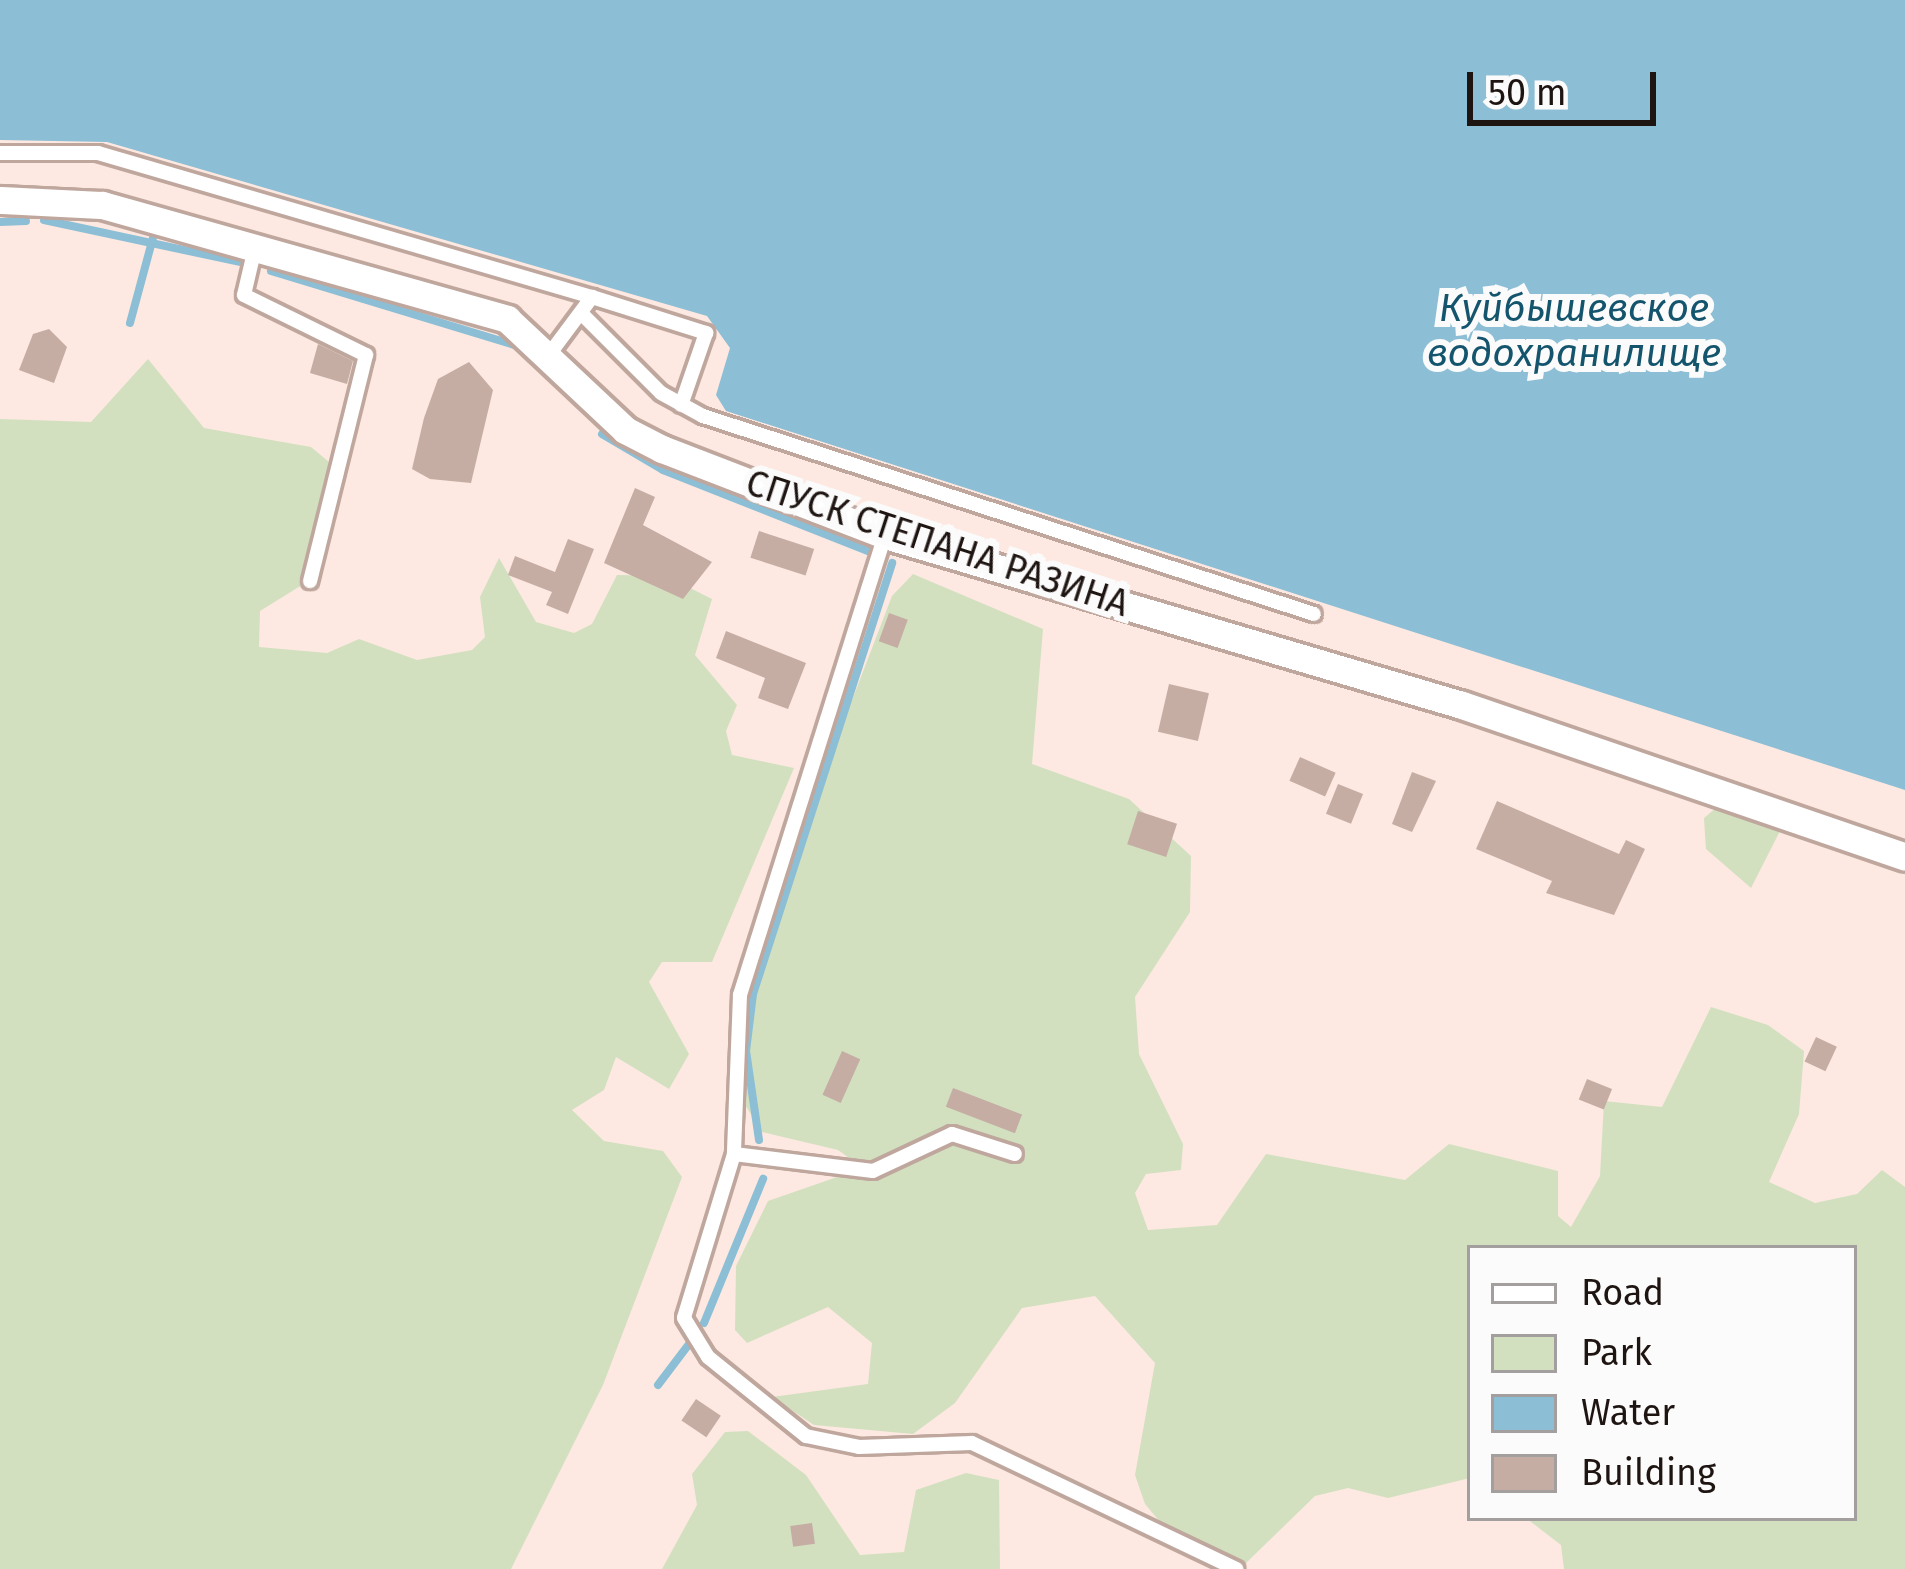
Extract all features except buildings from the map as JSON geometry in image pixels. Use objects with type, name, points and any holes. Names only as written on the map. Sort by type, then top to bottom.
[{"type":"street","name":"СПУСК СТЕПАНА РАЗИНА","points":[[0,200],[102,205],[256,244],[507,320],[551,352],[625,430],[885,535],[1462,705],[1905,857]]},
{"type":"lane","points":[[0,153],[98,153],[706,333],[681,405]]},
{"type":"lane","points":[[256,244],[244,295],[366,355],[310,581]]},
{"type":"lane","points":[[551,352],[585,317],[592,297]]},
{"type":"lane","points":[[585,317],[681,405],[1314,614]]},
{"type":"lane","points":[[885,535],[740,995],[734,1154],[680,1306],[708,1358],[806,1436],[859,1447],[973,1443],[1236,1569]]},
{"type":"lane","points":[[734,1154],[873,1171],[952,1134],[1015,1154]]},
{"type":"green space","points":[[148,359],[204,428],[311,447],[329,462],[302,585],[260,611],[259,647],[327,653],[359,639],[417,660],[472,650],[485,637],[480,597],[499,558],[536,622],[574,633],[592,624],[617,575],[666,576],[712,599],[695,655],[737,705],[726,731],[732,755],[794,768],[712,962],[662,962],[649,982],[689,1054],[669,1089],[616,1057],[604,1090],[572,1110],[604,1141],[663,1151],[682,1177],[603,1385],[511,1569],[0,1569],[0,419],[91,422]]},
{"type":"green space","points":[[913,574],[1043,629],[1032,764],[1129,799],[1191,856],[1190,912],[1135,997],[1139,1054],[1183,1144],[1181,1170],[1146,1174],[1135,1193],[1148,1230],[1217,1225],[1266,1154],[1405,1180],[1449,1144],[1558,1171],[1558,1216],[1571,1227],[1600,1176],[1604,1101],[1662,1107],[1711,1007],[1768,1025],[1804,1051],[1799,1114],[1769,1182],[1815,1203],[1857,1194],[1882,1170],[1905,1187],[1905,1569],[1564,1569],[1561,1545],[1530,1521],[1857,1521],[1857,1245],[1467,1245],[1467,1479],[1388,1498],[1348,1488],[1315,1496],[1245,1564],[1166,1529],[1145,1504],[1135,1475],[1155,1363],[1095,1296],[1022,1308],[955,1403],[913,1434],[814,1425],[772,1397],[868,1384],[872,1343],[828,1307],[747,1343],[735,1330],[736,1266],[768,1201],[863,1168],[838,1150],[762,1132],[742,1100],[756,986],[798,841],[892,596]]},
{"type":"green space","points":[[1716,808],[1780,831],[1751,888],[1706,849],[1704,818]]},
{"type":"green space","points":[[748,1431],[806,1475],[860,1555],[904,1552],[916,1490],[966,1473],[999,1480],[1000,1569],[662,1569],[697,1505],[692,1474],[725,1432]]},
{"type":"water","name":"Куйбышевское водохранилище","points":[[0,0],[1905,0],[1905,790],[726,411],[716,395],[730,348],[707,316],[107,142],[0,140]]},
{"type":"waterway","points":[[44,220],[240,262]]},
{"type":"waterway","points":[[0,222],[26,221]]},
{"type":"waterway","points":[[130,323],[153,238]]},
{"type":"waterway","points":[[271,271],[521,347]]},
{"type":"waterway","points":[[602,434],[663,470],[870,552]]},
{"type":"waterway","points":[[759,1140],[746,1051],[753,994],[892,563]]},
{"type":"waterway","points":[[704,1323],[763,1179]]},
{"type":"waterway","points":[[658,1385],[692,1340]]}]
